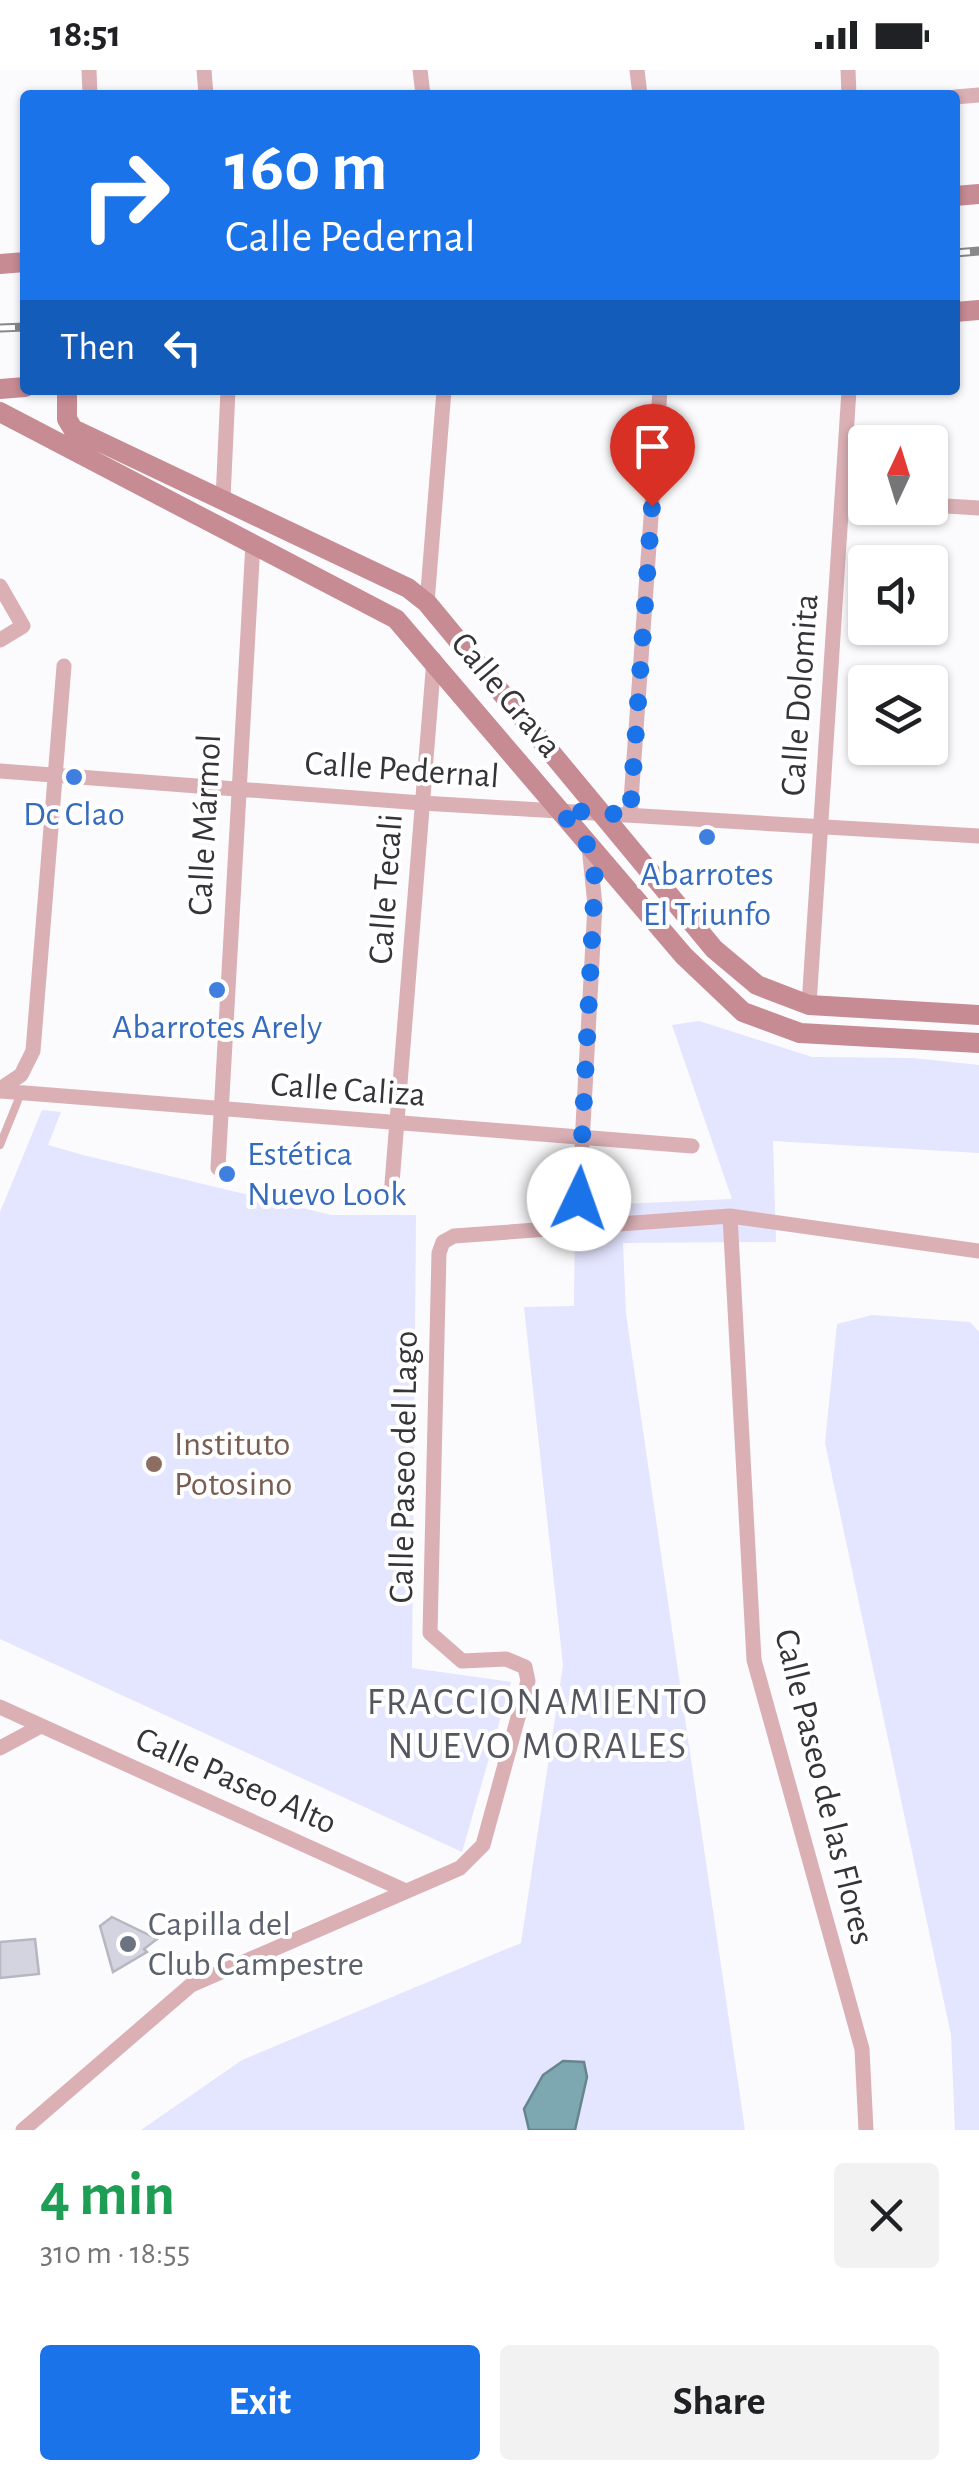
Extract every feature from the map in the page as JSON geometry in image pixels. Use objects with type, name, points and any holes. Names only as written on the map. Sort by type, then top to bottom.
[{"type":"main road","name":"Calle Grava","points":[[67,395],[67,419],[74,429],[408,588],[427,603],[714,949],[758,986],[809,1004],[979,1015]]},
{"type":"main road","name":"Calle Grava","points":[[0,412],[396,619],[684,956],[743,1012],[800,1033],[979,1042]]},
{"type":"street","points":[[223,499],[228,395]]},
{"type":"street","points":[[427,603],[444,395]]},
{"type":"street","points":[[630,815],[660,395]]},
{"type":"street","name":"Calle Dolomita","points":[[809,1004],[849,395]]},
{"type":"street","points":[[948,506],[979,508]]},
{"type":"street","name":"Calle Mármol","points":[[218,1168],[236,789],[253,543]]},
{"type":"street","points":[[0,586],[23,626],[0,640]]},
{"type":"street","name":"Calle Tecali","points":[[391,1196],[434,659]]},
{"type":"street","points":[[0,1089],[21,1075],[33,1052],[64,666]]},
{"type":"street","name":"Calle Pedernal","points":[[0,771],[979,836]]},
{"type":"street","points":[[579,1199],[595,904],[589,847]]},
{"type":"street","name":"Calle Caliza","points":[[0,1089],[692,1146]]},
{"type":"street","points":[[730,1216],[979,1251]]},
{"type":"street","name":"Calle Paseo del Lago","points":[[23,2130],[191,1985],[460,1868],[483,1844],[528,1681],[525,1667],[506,1659],[462,1660],[442,1648],[430,1633],[439,1253],[443,1242],[454,1236],[730,1216]]},
{"type":"street","name":"Calle Paseo de las Flores","points":[[730,1216],[754,1660],[862,2048],[866,2130]]},
{"type":"street","name":"Calle Paseo Alto","points":[[0,1707],[406,1891]]},
{"type":"street","points":[[0,1748],[42,1726]]},
{"type":"lane","points":[[0,1145],[21,1092]]},
{"type":"shaded area","points":[[699,1021],[812,1057],[913,1058],[979,1065],[979,1153],[773,1141],[776,1242],[623,1243],[626,1314],[745,2130],[141,2130],[242,2060],[521,1943],[563,1665],[524,1307],[574,1306],[575,1206],[732,1199],[672,1025]]},
{"type":"shaded area","points":[[42,1110],[61,1112],[48,1145],[83,1155],[331,1215],[416,1215],[412,1668],[511,1682],[462,1852],[0,1639],[0,1212]]},
{"type":"shaded area","points":[[872,1315],[970,1322],[979,1332],[979,2130],[955,2130],[951,2035],[825,1443],[837,1324]]},
{"type":"shaded area","points":[[563,2061],[584,2062],[587,2077],[575,2130],[529,2130],[524,2109],[543,2075]]},
{"type":"building","name":"Capilla del Club Campestre","points":[[112,1917],[157,1939],[144,1949],[147,1952],[113,1972],[100,1926]]},
{"type":"building","points":[[35,1939],[39,1974],[0,1978],[0,1942]]},
{"type":"railway","points":[[960,253],[979,251]]},
{"type":"railway","points":[[0,328],[20,327]]},
{"type":"place","name":"Dc Clao","points":[[74,777]]},
{"type":"place","name":"Abarrotes El Triunfo","points":[[707,837]]},
{"type":"place","name":"Abarrotes Arely","points":[[217,990]]},
{"type":"place","name":"Estética Nuevo Look","points":[[227,1174]]},
{"type":"place","name":"Instituto Potosino","points":[[154,1464]]},
{"type":"place","name":"Capilla del Club Campestre","points":[[128,1944]]},
{"type":"district","name":"FRACCIONAMIENTO NUEVO MORALES","points":[[538,1725]]},
{"type":"route","points":[[579,1199],[595,878],[589,847],[560,810],[630,815],[652,506]]}]
